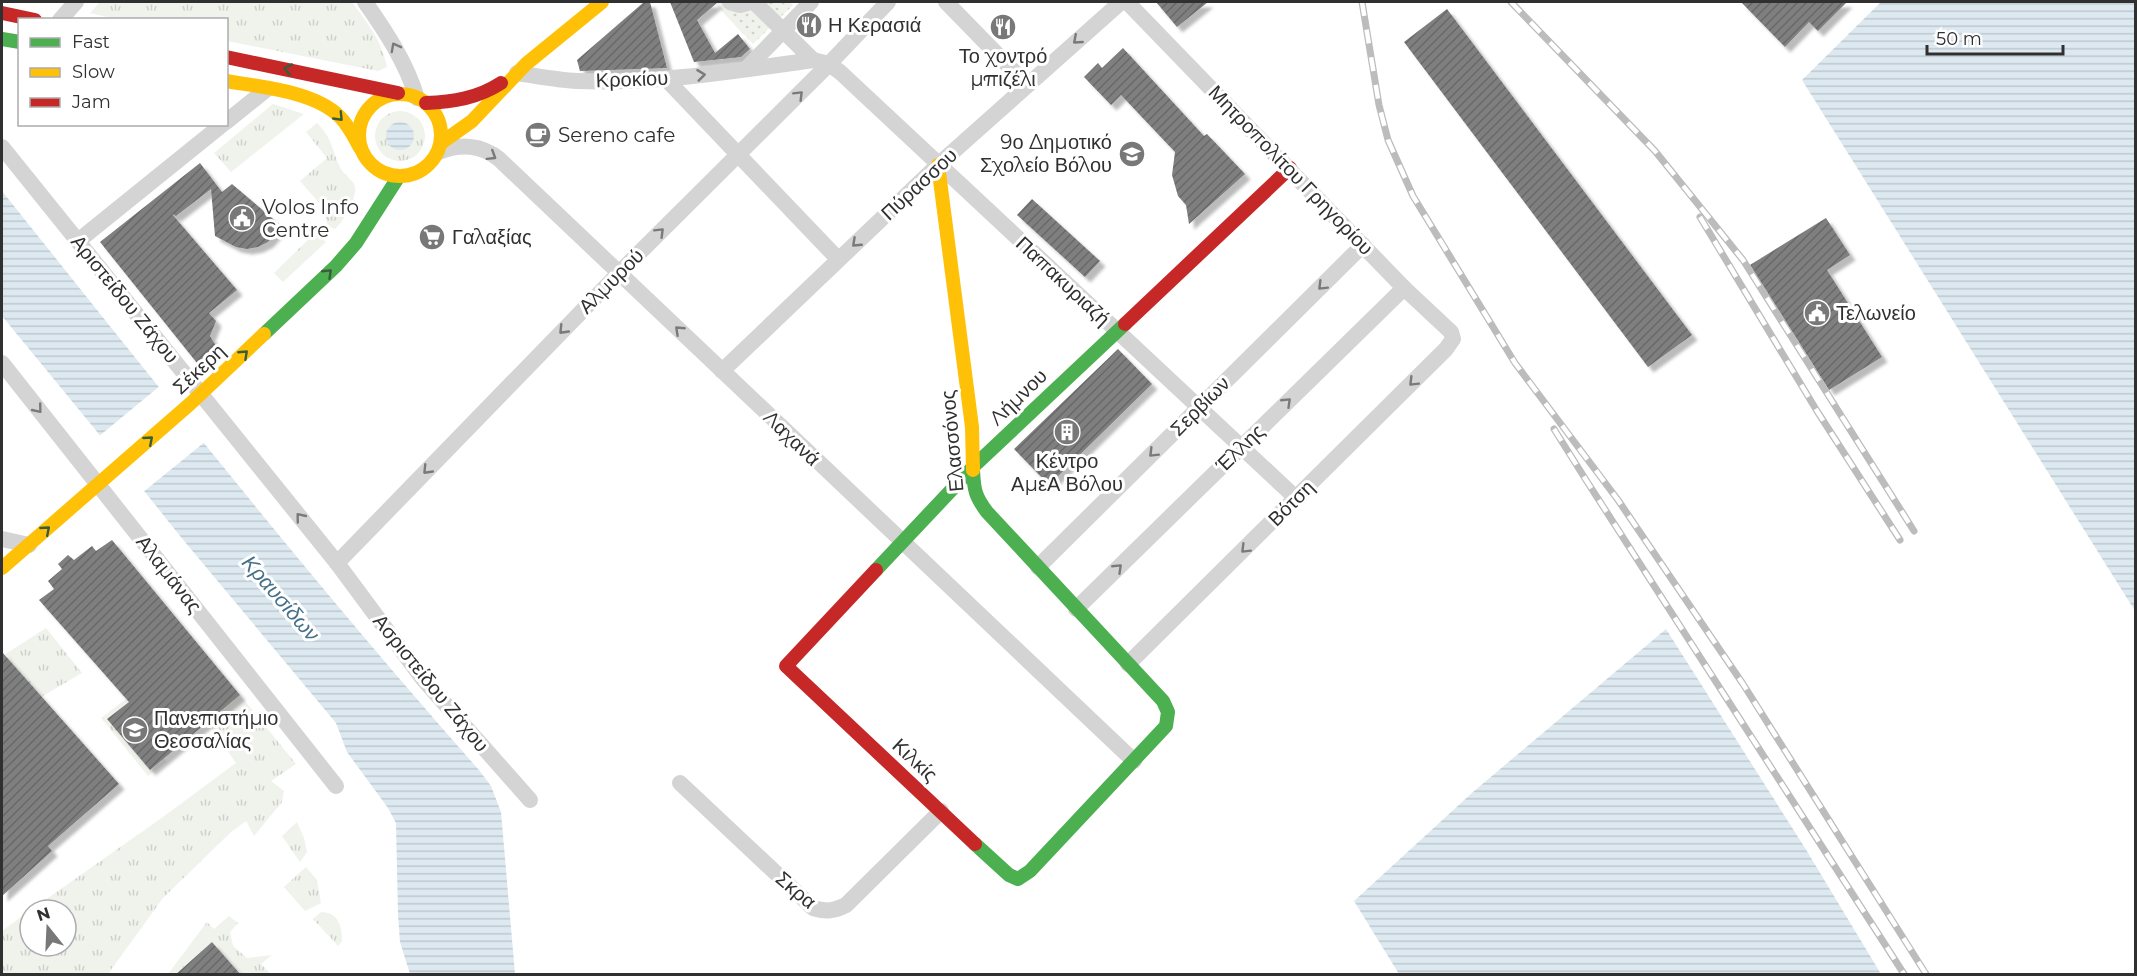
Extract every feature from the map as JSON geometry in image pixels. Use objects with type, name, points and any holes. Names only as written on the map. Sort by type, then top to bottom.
[{"type":"street","points":[[62,18],[76,2]]},
{"type":"street","points":[[364,2],[393,44],[404,65],[415,98]]},
{"type":"street","points":[[730,2],[740,5],[752,2],[813,60]]},
{"type":"street","points":[[746,69],[811,2]]},
{"type":"street","name":"Αλμυρού","points":[[337,563],[619,273],[829,64],[888,2]]},
{"type":"street","points":[[946,2],[1027,85]]},
{"type":"street","name":"Πύρασσου","points":[[722,371],[938,165],[1121,2]]},
{"type":"street","name":"Μητροπολίτου Γρηγορίου","points":[[1127,2],[1404,288],[1451,332],[1453,339]]},
{"type":"street","points":[[439,148],[476,118],[518,73],[590,5]]},
{"type":"street","points":[[2,13],[26,18]]},
{"type":"street","points":[[2,39],[18,42]]},
{"type":"street","points":[[228,57],[415,98],[438,118],[441,127],[439,148],[432,161],[418,172],[399,176],[387,174],[376,169],[367,160],[343,120],[333,111],[306,98],[228,81]]},
{"type":"street","name":"Κροκίου","points":[[518,73],[575,81],[666,79],[813,60],[829,64]]},
{"type":"street","name":"Παπακυριαζή","points":[[829,64],[1296,498]]},
{"type":"street","points":[[361,148],[360,127],[367,111],[382,98],[461,100],[476,97],[518,73]]},
{"type":"street","points":[[666,79],[838,259]]},
{"type":"street","points":[[228,120],[267,89]]},
{"type":"street","points":[[78,240],[220,126]]},
{"type":"street","name":"Αριστείδου Ζάχου","points":[[2,147],[78,240],[196,398],[337,563]]},
{"type":"street","name":"Λαχανά","points":[[439,148],[474,147],[494,155],[1134,761]]},
{"type":"street","name":"Ελασσόνος","points":[[938,165],[972,427],[974,491],[977,499],[1038,567],[1163,701],[1168,712],[1166,726],[1134,761]]},
{"type":"street","name":"Λήμνου","points":[[786,666],[974,466],[1290,168]]},
{"type":"street","name":"Σέκερη","points":[[2,568],[196,398],[343,259],[382,205],[399,176]]},
{"type":"street","name":"Σερβίων","points":[[1038,567],[1363,245]]},
{"type":"street","name":"Έλλης","points":[[1076,609],[1404,288]]},
{"type":"street","name":"Βότση","points":[[1128,664],[1452,344],[1453,339]]},
{"type":"street","name":"Αλαμάνας","points":[[2,363],[103,480],[336,786]]},
{"type":"street","points":[[2,539],[29,544]]},
{"type":"street","name":"Ασριστείδου Ζάχου","points":[[337,563],[423,679],[530,800]]},
{"type":"street","name":"Κιλκίς","points":[[786,666],[1009,875],[1018,879],[1030,872],[1134,761]]},
{"type":"street","name":"Σκρα","points":[[680,783],[813,908],[824,912],[835,911],[846,905],[940,811]]},
{"type":"green space","points":[[100,2],[352,2],[378,40],[387,67],[378,71],[228,41],[228,18],[111,18],[90,13]]},
{"type":"green space","points":[[713,2],[790,2],[793,5],[753,44]]},
{"type":"green space","points":[[273,104],[304,114],[231,172],[214,153]]},
{"type":"green space","points":[[395,111],[405,111],[418,118],[425,131],[425,141],[418,154],[405,161],[395,161],[386,157],[379,150],[375,141],[375,131],[379,122],[386,115]]},
{"type":"green space","points":[[317,123],[327,136],[339,166],[355,187],[349,210],[335,229],[328,226],[322,206],[300,181],[327,158],[306,132]]},
{"type":"green space","points":[[316,232],[326,242],[283,282],[274,273]]},
{"type":"green space","points":[[46,628],[82,673],[41,697],[4,655]]},
{"type":"green space","points":[[240,695],[296,764],[271,781],[284,791],[282,802],[254,836],[246,821],[230,833],[163,898],[108,974],[2,974],[2,931],[18,919],[18,958],[78,958],[78,898],[48,898],[236,763],[207,722]]},
{"type":"green space","points":[[126,699],[129,702],[107,719],[150,770],[164,758],[167,762],[148,776],[101,718]]},
{"type":"green space","points":[[297,822],[307,852],[300,862],[282,836]]},
{"type":"green space","points":[[306,867],[317,880],[321,903],[305,911],[284,887]]},
{"type":"green space","points":[[321,912],[331,914],[338,921],[342,941],[338,946],[313,919]]},
{"type":"green space","points":[[229,916],[238,923],[230,932],[233,946],[247,958],[272,955],[261,964],[271,974],[241,974],[212,942],[181,969],[185,974],[168,974],[207,922],[214,929]]},
{"type":"water","points":[[1881,2],[2135,2],[2135,611],[1802,80]]},
{"type":"water","points":[[400,122],[410,126],[414,136],[410,146],[400,150],[390,146],[386,136],[390,126]]},
{"type":"water","name":"Κραυσίδων","points":[[2,191],[296,556],[491,786],[501,812],[515,974],[410,974],[400,942],[396,823],[388,808],[347,752],[336,723],[180,536],[2,316]]},
{"type":"water","points":[[1666,629],[1805,848],[1881,974],[1399,974],[1354,901],[1473,792]]},
{"type":"pier","points":[[161,385],[206,441],[142,493],[98,437]]},
{"type":"building","points":[[644,2],[650,2],[667,68],[580,71],[577,60]]},
{"type":"building","points":[[670,2],[718,2],[697,20],[715,53],[738,34],[750,49],[741,57],[694,62]]},
{"type":"building","points":[[1156,2],[1208,2],[1177,27]]},
{"type":"building","points":[[1741,2],[1847,2],[1818,31],[1809,22],[1785,47]]},
{"type":"building","points":[[1447,9],[1692,335],[1648,367],[1404,42]]},
{"type":"building","points":[[1123,48],[1204,136],[1207,134],[1245,174],[1189,224],[1186,205],[1178,196],[1172,175],[1175,152],[1121,95],[1111,105],[1084,77],[1098,63],[1102,68]]},
{"type":"building","points":[[200,163],[222,192],[232,184],[279,224],[276,233],[268,242],[247,249],[236,247],[215,236],[211,189],[176,216],[172,214],[237,290],[209,313],[216,321],[210,336],[216,346],[197,363],[100,242]]},
{"type":"building","points":[[1032,199],[1100,261],[1085,277],[1017,215]]},
{"type":"building","name":"Τελωνείο","points":[[1826,218],[1850,255],[1827,270],[1882,357],[1829,390],[1750,265]]},
{"type":"building","name":"Κέντρο ΑμεΑ Βόλου","points":[[1118,349],[1152,384],[1049,485],[1014,449]]},
{"type":"building","points":[[112,540],[240,695],[150,770],[107,719],[129,702],[39,600],[54,589],[48,581],[62,569],[58,564],[68,555],[74,560],[92,546],[96,551]]},
{"type":"building","points":[[2,652],[119,784],[48,846],[52,851],[2,896]]},
{"type":"building","points":[[212,942],[241,975],[175,975]]},
{"type":"railway","points":[[1362,2],[1379,105],[1388,140],[1413,196],[1515,363],[1618,500],[1743,684],[1926,974]]},
{"type":"railway","points":[[1511,2],[1655,151],[1743,260],[1914,531]]},
{"type":"railway","points":[[1700,217],[1817,411],[1900,540]]},
{"type":"railway","points":[[1554,429],[1904,974]]},
{"type":"traffic: fast","points":[[2,39],[18,42]]},
{"type":"traffic: fast","points":[[264,334],[336,266],[356,243],[399,176]]},
{"type":"traffic: fast","points":[[876,570],[974,466],[1125,324]]},
{"type":"traffic: fast","points":[[973,470],[976,492],[987,512],[1163,701],[1168,712],[1166,726],[1030,871],[1018,879],[1009,875],[975,844]]},
{"type":"traffic: slow","points":[[441,143],[472,121],[526,64],[602,2]]},
{"type":"traffic: slow","points":[[228,81],[270,88],[316,101],[340,117],[360,148]]},
{"type":"traffic: slow","points":[[400,94],[416,97],[429,106],[438,119],[441,135],[438,151],[429,164],[416,173],[400,176],[384,173],[371,164],[362,151],[359,135],[362,119],[371,106],[384,97],[400,94]]},
{"type":"traffic: slow","points":[[938,165],[972,427],[973,470]]},
{"type":"traffic: slow","points":[[2,568],[191,403],[264,334]]},
{"type":"traffic: jam","points":[[2,13],[26,18]]},
{"type":"traffic: jam","points":[[228,57],[398,93]]},
{"type":"traffic: jam","points":[[426,103],[465,98],[501,83]]},
{"type":"traffic: jam","points":[[1125,324],[1290,168]]},
{"type":"traffic: jam","points":[[876,570],[786,666],[975,844]]},
{"type":"place","name":"Η Κερασιά","points":[[809,25]]},
{"type":"place","name":"Το χοντρό μπιζέλι","points":[[1003,27]]},
{"type":"place","name":"Sereno cafe","points":[[538,135]]},
{"type":"place","name":"9ο Δημοτικό Σχολείο Βόλου","points":[[1132,154]]},
{"type":"place","name":"Volos Info Centre","points":[[242,218]]},
{"type":"place","name":"Γαλαξίας","points":[[432,237]]},
{"type":"place","name":"Τελωνείο","points":[[1817,313]]},
{"type":"place","name":"Κέντρο ΑμεΑ Βόλου","points":[[1067,432]]},
{"type":"place","name":"Πανεπιστήμιο Θεσσαλίας","points":[[135,730]]}]
